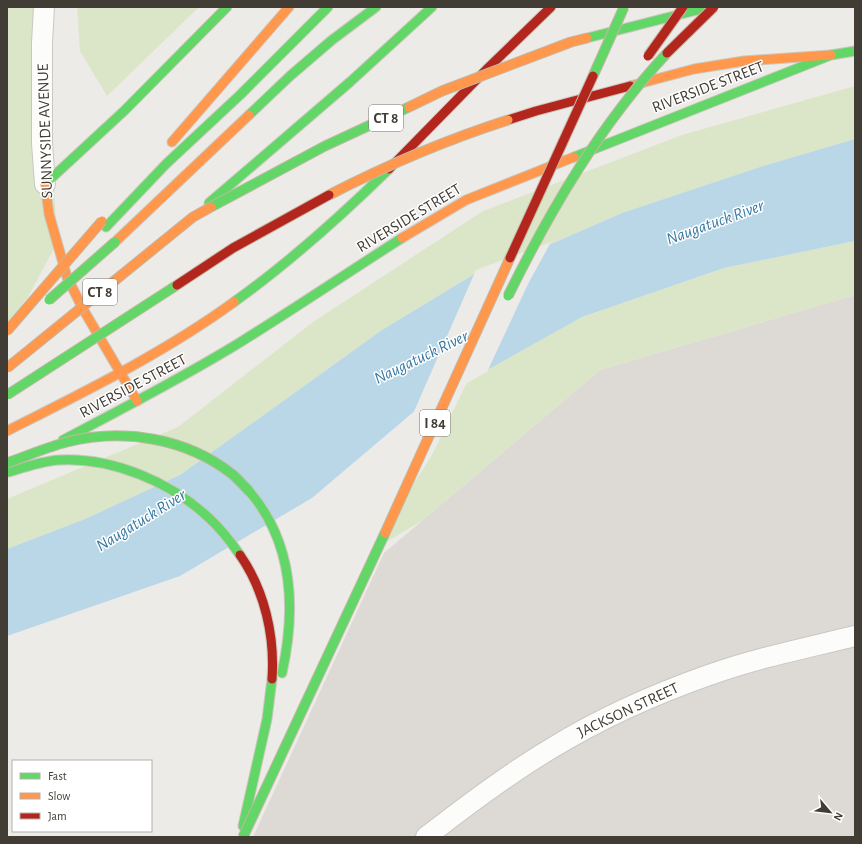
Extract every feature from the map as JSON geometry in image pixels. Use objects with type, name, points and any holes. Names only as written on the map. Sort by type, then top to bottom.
[{"type":"main road","points":[[45,184],[124,111],[227,7]]},
{"type":"main road","points":[[165,150],[289,7]]},
{"type":"main road","name":"CT 8","points":[[7,332],[104,224],[240,95],[328,7]]},
{"type":"main road","points":[[7,337],[115,242],[290,76],[332,40],[376,7]]},
{"type":"main road","points":[[193,217],[323,106],[432,7]]},
{"type":"main road","name":"RIVERSIDE STREET","points":[[7,431],[164,347],[209,319],[252,289],[297,254],[340,216],[551,7]]},
{"type":"main road","name":"I 84","points":[[387,527],[400,492],[618,7]]},
{"type":"main road","name":"I 84","points":[[242,837],[387,527],[624,7]]},
{"type":"main road","points":[[643,62],[683,7]]},
{"type":"main road","name":"CT 8","points":[[7,368],[193,217],[325,146],[442,91],[571,42],[709,7]]},
{"type":"main road","points":[[635,74],[608,115],[545,222],[504,303],[545,223],[596,141],[618,110],[655,65],[686,32],[714,7]]},
{"type":"main road","name":"RIVERSIDE STREET","points":[[7,471],[190,372],[428,222],[466,200],[831,55],[855,51]]},
{"type":"main road","points":[[7,395],[208,264],[263,230],[408,157],[536,111],[694,69],[744,61],[831,55]]},
{"type":"main road","points":[[104,224],[139,179]]},
{"type":"main road","name":"SUNNYSIDE AVENUE","points":[[45,184],[49,214],[67,277],[83,309],[137,401]]},
{"type":"main road","points":[[387,527],[399,513],[446,421]]},
{"type":"main road","points":[[7,463],[38,451],[68,442],[95,437],[124,436],[154,439],[183,447],[210,459],[240,482],[265,512],[277,536],[287,565],[291,597],[290,628],[284,665],[242,837]]},
{"type":"main road","points":[[7,471],[35,464],[64,460],[93,462],[113,466],[145,476],[168,486],[190,501],[210,518],[244,559],[255,582],[272,635],[273,666],[271,699],[242,837]]},
{"type":"street","name":"SUNNYSIDE AVENUE","points":[[44,7],[42,43],[42,143],[45,184]]},
{"type":"street","name":"JACKSON STREET","points":[[426,837],[492,787],[552,747],[650,698],[709,675],[740,665],[855,636]]},
{"type":"shaded area","points":[[855,295],[855,837],[253,837],[384,553],[600,370]]},
{"type":"green space","points":[[7,7],[45,7],[57,243],[28,297],[7,325]]},
{"type":"green space","points":[[77,7],[199,7],[107,96],[80,51]]},
{"type":"green space","points":[[855,86],[855,139],[763,166],[622,213],[565,238],[476,273],[382,330],[180,475],[85,519],[7,549],[7,499],[178,427],[313,322],[483,211],[682,135]]},
{"type":"green space","points":[[855,241],[855,295],[600,370],[423,520],[370,552],[432,455],[470,376],[582,317],[724,268]]},
{"type":"water","name":"Naugatuck River","points":[[855,139],[855,241],[724,268],[582,317],[417,409],[312,498],[180,576],[7,636],[7,549],[85,519],[180,475],[382,330],[476,273],[558,241],[622,213],[763,166]]},
{"type":"pier","points":[[551,242],[528,284],[487,372],[418,410],[412,416],[476,270]]},
{"type":"traffic: fast","points":[[45,184],[124,111],[227,7]]},
{"type":"traffic: fast","points":[[106,227],[166,164],[240,95],[328,7]]},
{"type":"traffic: fast","points":[[249,115],[290,76],[332,40],[376,7]]},
{"type":"traffic: fast","points":[[209,203],[350,82],[432,7]]},
{"type":"traffic: fast","points":[[593,76],[624,7]]},
{"type":"traffic: fast","points":[[587,38],[709,7]]},
{"type":"traffic: fast","points":[[574,157],[831,55],[855,51]]},
{"type":"traffic: fast","points":[[508,296],[542,231],[578,169],[620,109],[667,53]]},
{"type":"traffic: fast","points":[[211,207],[325,146],[409,107]]},
{"type":"traffic: fast","points":[[234,302],[255,287],[314,238],[389,169]]},
{"type":"traffic: fast","points":[[63,440],[196,369],[402,238]]},
{"type":"traffic: fast","points":[[49,300],[115,242]]},
{"type":"traffic: fast","points":[[7,395],[177,285]]},
{"type":"traffic: fast","points":[[7,463],[67,442],[110,436],[132,436],[175,444],[195,452],[232,474],[249,491]]},
{"type":"traffic: fast","points":[[9,472],[34,464],[59,460],[79,460],[99,463],[140,474],[177,493],[194,505],[218,527],[240,555]]},
{"type":"traffic: fast","points":[[249,491],[264,511],[275,532],[283,555],[288,578],[290,601],[289,625],[282,673]]},
{"type":"traffic: fast","points":[[243,837],[385,533]]},
{"type":"traffic: fast","points":[[243,826],[267,719],[272,679]]},
{"type":"traffic: slow","points":[[172,142],[289,7]]},
{"type":"traffic: slow","points":[[409,107],[442,91],[571,42],[587,38]]},
{"type":"traffic: slow","points":[[630,86],[694,69],[744,61],[831,55]]},
{"type":"traffic: slow","points":[[115,242],[249,115]]},
{"type":"traffic: slow","points":[[329,195],[373,173],[417,154],[508,120]]},
{"type":"traffic: slow","points":[[402,238],[466,200],[574,157]]},
{"type":"traffic: slow","points":[[45,184],[49,214],[67,277],[83,309],[137,401]]},
{"type":"traffic: slow","points":[[7,368],[193,217],[211,207]]},
{"type":"traffic: slow","points":[[7,331],[102,221]]},
{"type":"traffic: slow","points":[[385,533],[510,258]]},
{"type":"traffic: slow","points":[[7,431],[152,355],[207,321],[234,302]]},
{"type":"traffic: jam","points":[[389,169],[488,68],[551,7]]},
{"type":"traffic: jam","points":[[648,56],[683,7]]},
{"type":"traffic: jam","points":[[667,53],[714,7]]},
{"type":"traffic: jam","points":[[510,258],[593,76]]},
{"type":"traffic: jam","points":[[508,120],[630,86]]},
{"type":"traffic: jam","points":[[177,285],[233,248],[329,195]]},
{"type":"traffic: jam","points":[[240,555],[249,569],[262,599],[270,631],[273,663],[272,679]]}]
